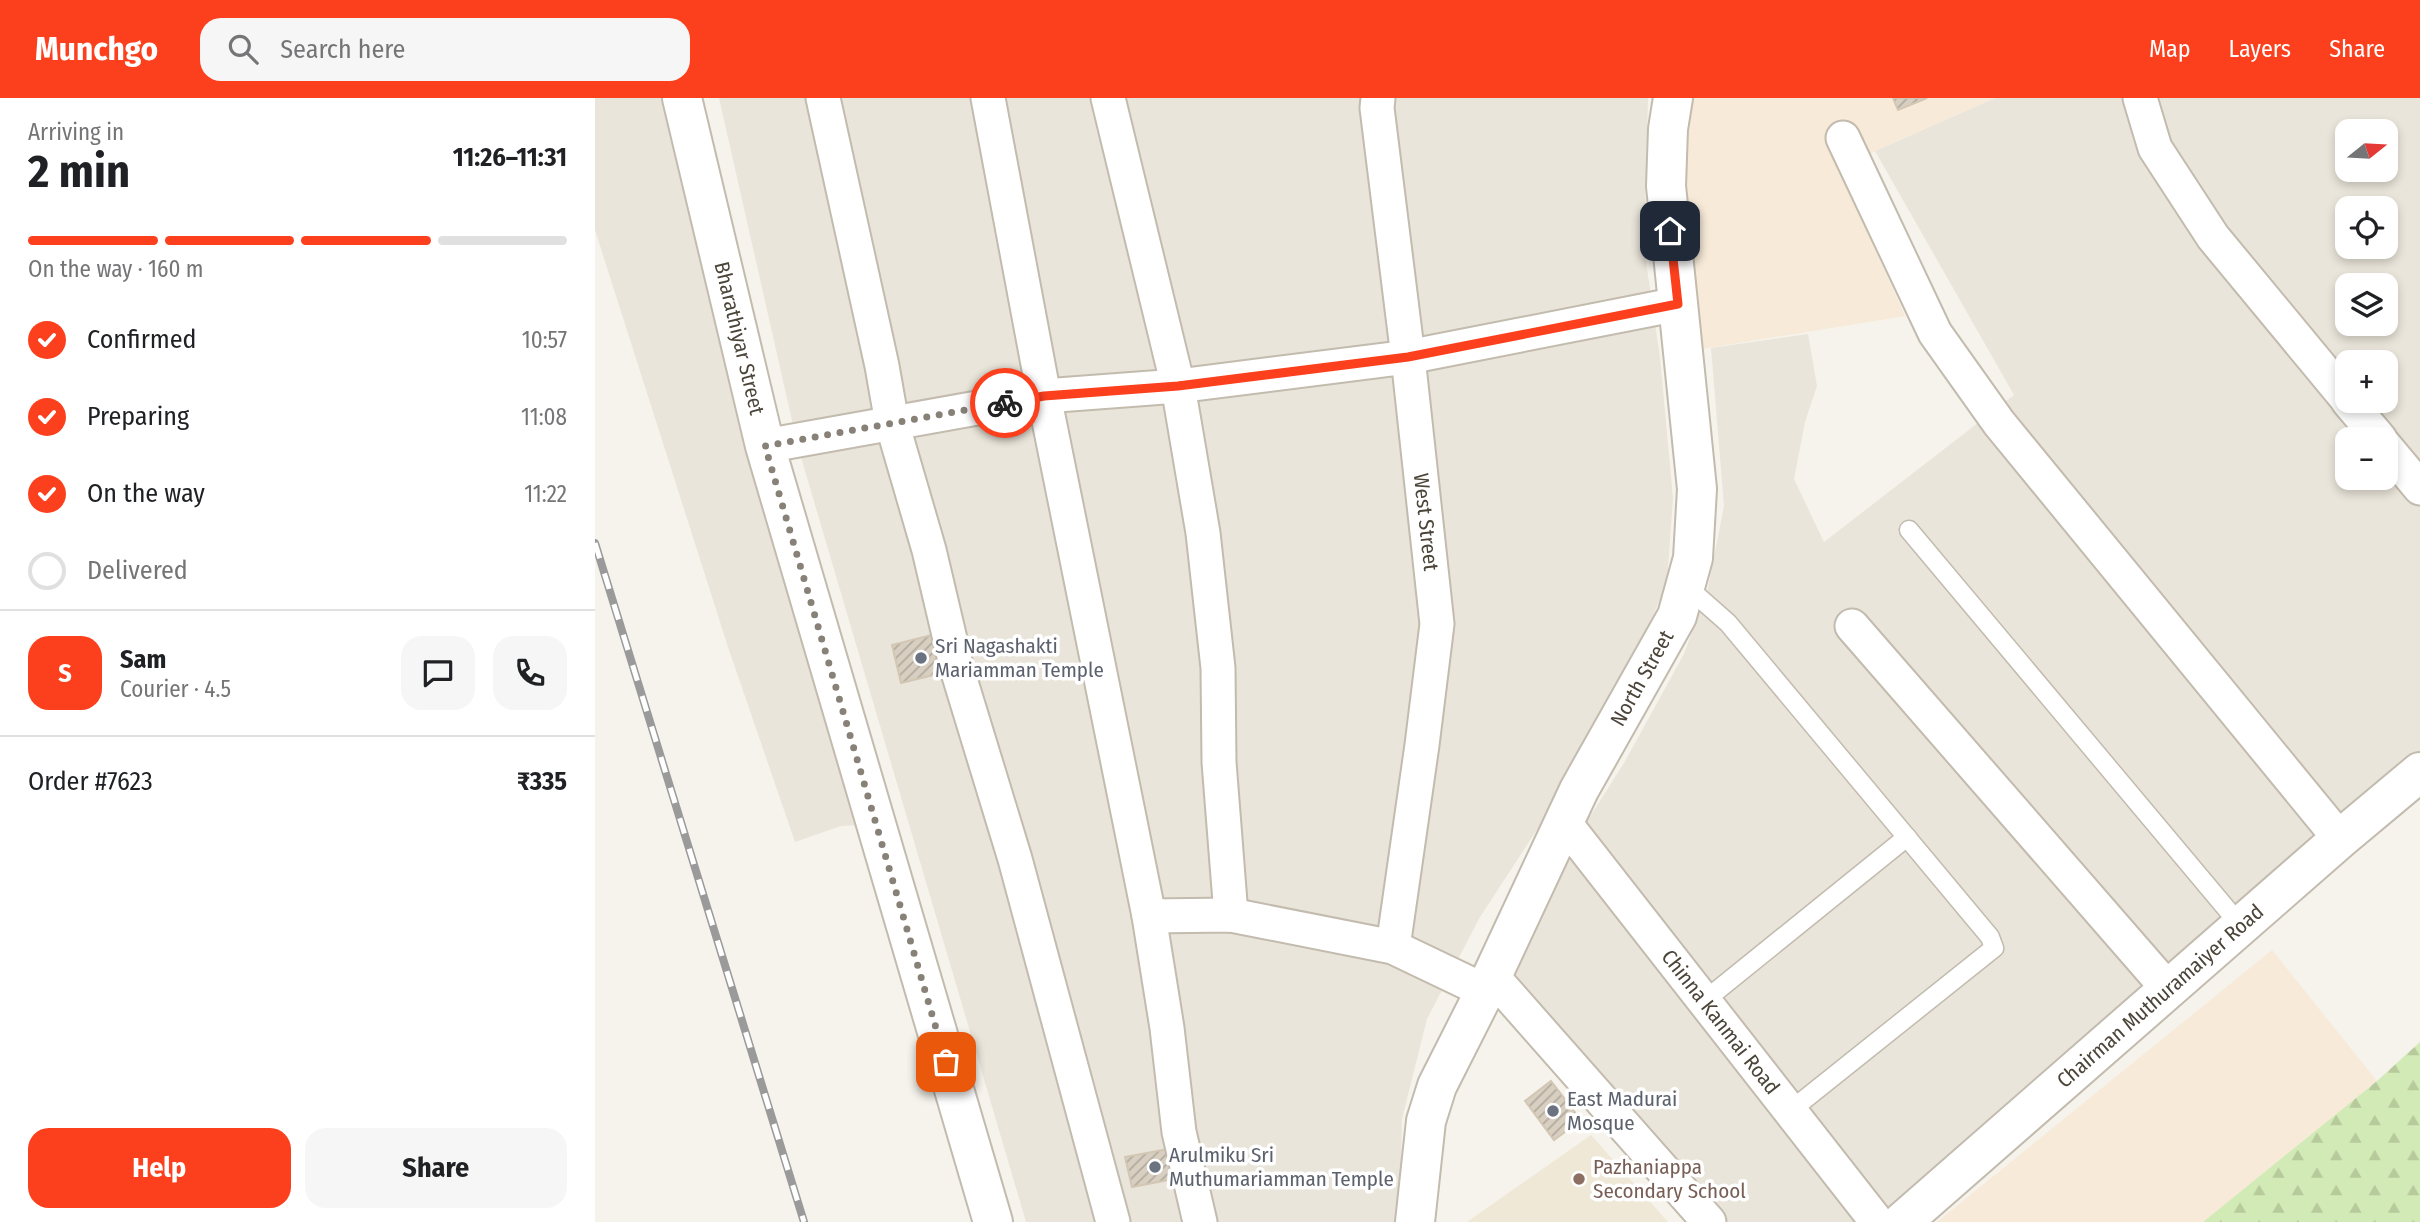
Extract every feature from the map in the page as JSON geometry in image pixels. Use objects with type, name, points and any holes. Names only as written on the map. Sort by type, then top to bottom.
[{"type":"street","name":"Bharathiyar Street","points":[[682,98],[765,446],[993,1222]]},
{"type":"street","points":[[823,98],[892,422],[929,551],[957,669],[1014,859],[1113,1222]]},
{"type":"street","points":[[988,98],[1044,396],[1149,916],[1167,1028],[1179,1132],[1200,1222]]},
{"type":"street","points":[[1108,98],[1178,386],[1203,533],[1218,668],[1219,762],[1231,915]]},
{"type":"street","name":"West Street","points":[[1378,98],[1377,108],[1437,624],[1392,947]]},
{"type":"street","name":"North Street","points":[[1415,1222],[1426,1121],[1437,1086],[1489,983],[1579,790],[1677,616],[1693,558],[1697,489],[1666,186],[1668,128],[1673,98]]},
{"type":"street","points":[[2140,98],[2155,148],[2213,237],[2335,385]]},
{"type":"street","points":[[1843,138],[1935,333],[1991,412],[2340,839]]},
{"type":"street","points":[[765,446],[1044,396],[1178,386],[1408,357],[1678,304]]},
{"type":"street","points":[[2358,413],[2370,427]]},
{"type":"street","points":[[2398,462],[2420,488]]},
{"type":"street","points":[[1852,626],[2169,990]]},
{"type":"street","name":"Chairman Muthuramaiyer Road","points":[[1902,1222],[2420,772]]},
{"type":"street","name":"Chinna Kanmai Road","points":[[1564,822],[1877,1222]]},
{"type":"street","points":[[1149,916],[1231,915],[1392,947],[1489,983],[1709,1222]]},
{"type":"lane","points":[[1909,530],[2241,926]]},
{"type":"lane","points":[[1686,586],[1728,623],[1990,937],[1994,948],[1790,1111]]},
{"type":"lane","points":[[1704,1001],[1907,837]]},
{"type":"shaded area","points":[[595,98],[666,98],[860,825],[841,826],[795,842],[728,647],[595,230]]},
{"type":"shaded area","points":[[719,98],[1648,98],[1644,248],[1660,357],[1673,498],[1667,583],[1606,724],[1480,917],[1427,1019],[1402,1119],[1400,1222],[1026,1222],[798,447]]},
{"type":"shaded area","points":[[1688,98],[1995,98],[1875,151],[1840,172],[1905,316],[1696,350],[1681,164]]},
{"type":"shaded area","points":[[1995,98],[2420,98],[2420,753],[1879,1222],[1722,1222],[1497,969],[1506,949],[1624,763],[1684,654],[1708,588],[1724,506],[1711,348],[1808,334],[1817,386],[1805,422],[1794,479],[1824,542],[2014,395],[1875,151]]},
{"type":"shaded area","points":[[2272,950],[2377,1081],[2203,1222],[1937,1222]]},
{"type":"shaded area","name":"Pazhaniappa Secondary School","points":[[1591,1135],[1668,1222],[1467,1222]]},
{"type":"green space","points":[[2420,1042],[2420,1222],[2203,1222],[2377,1081]]},
{"type":"building","points":[[1893,98],[1927,98],[1898,110]]},
{"type":"building","name":"Sri Nagashakti Mariamman Temple","points":[[940,633],[950,671],[901,683],[892,645]]},
{"type":"building","name":"East Madurai Mosque","points":[[1551,1081],[1581,1120],[1554,1140],[1525,1101]]},
{"type":"building","name":"Arulmiku Sri Muthumariamman Temple","points":[[1179,1147],[1184,1177],[1132,1187],[1125,1157]]},
{"type":"railway","points":[[595,543],[804,1222]]},
{"type":"way so far","points":[[946,1062],[765,446],[1005,403]]},
{"type":"place","name":"Sri Nagashakti Mariamman Temple","points":[[921,658]]},
{"type":"place","name":"East Madurai Mosque","points":[[1553,1111]]},
{"type":"place","name":"Arulmiku Sri Muthumariamman Temple","points":[[1155,1167]]},
{"type":"place","name":"Pazhaniappa Secondary School","points":[[1579,1179]]},
{"type":"route","points":[[1005,403],[1044,396],[1178,386],[1408,357],[1678,304],[1670,231]]}]
